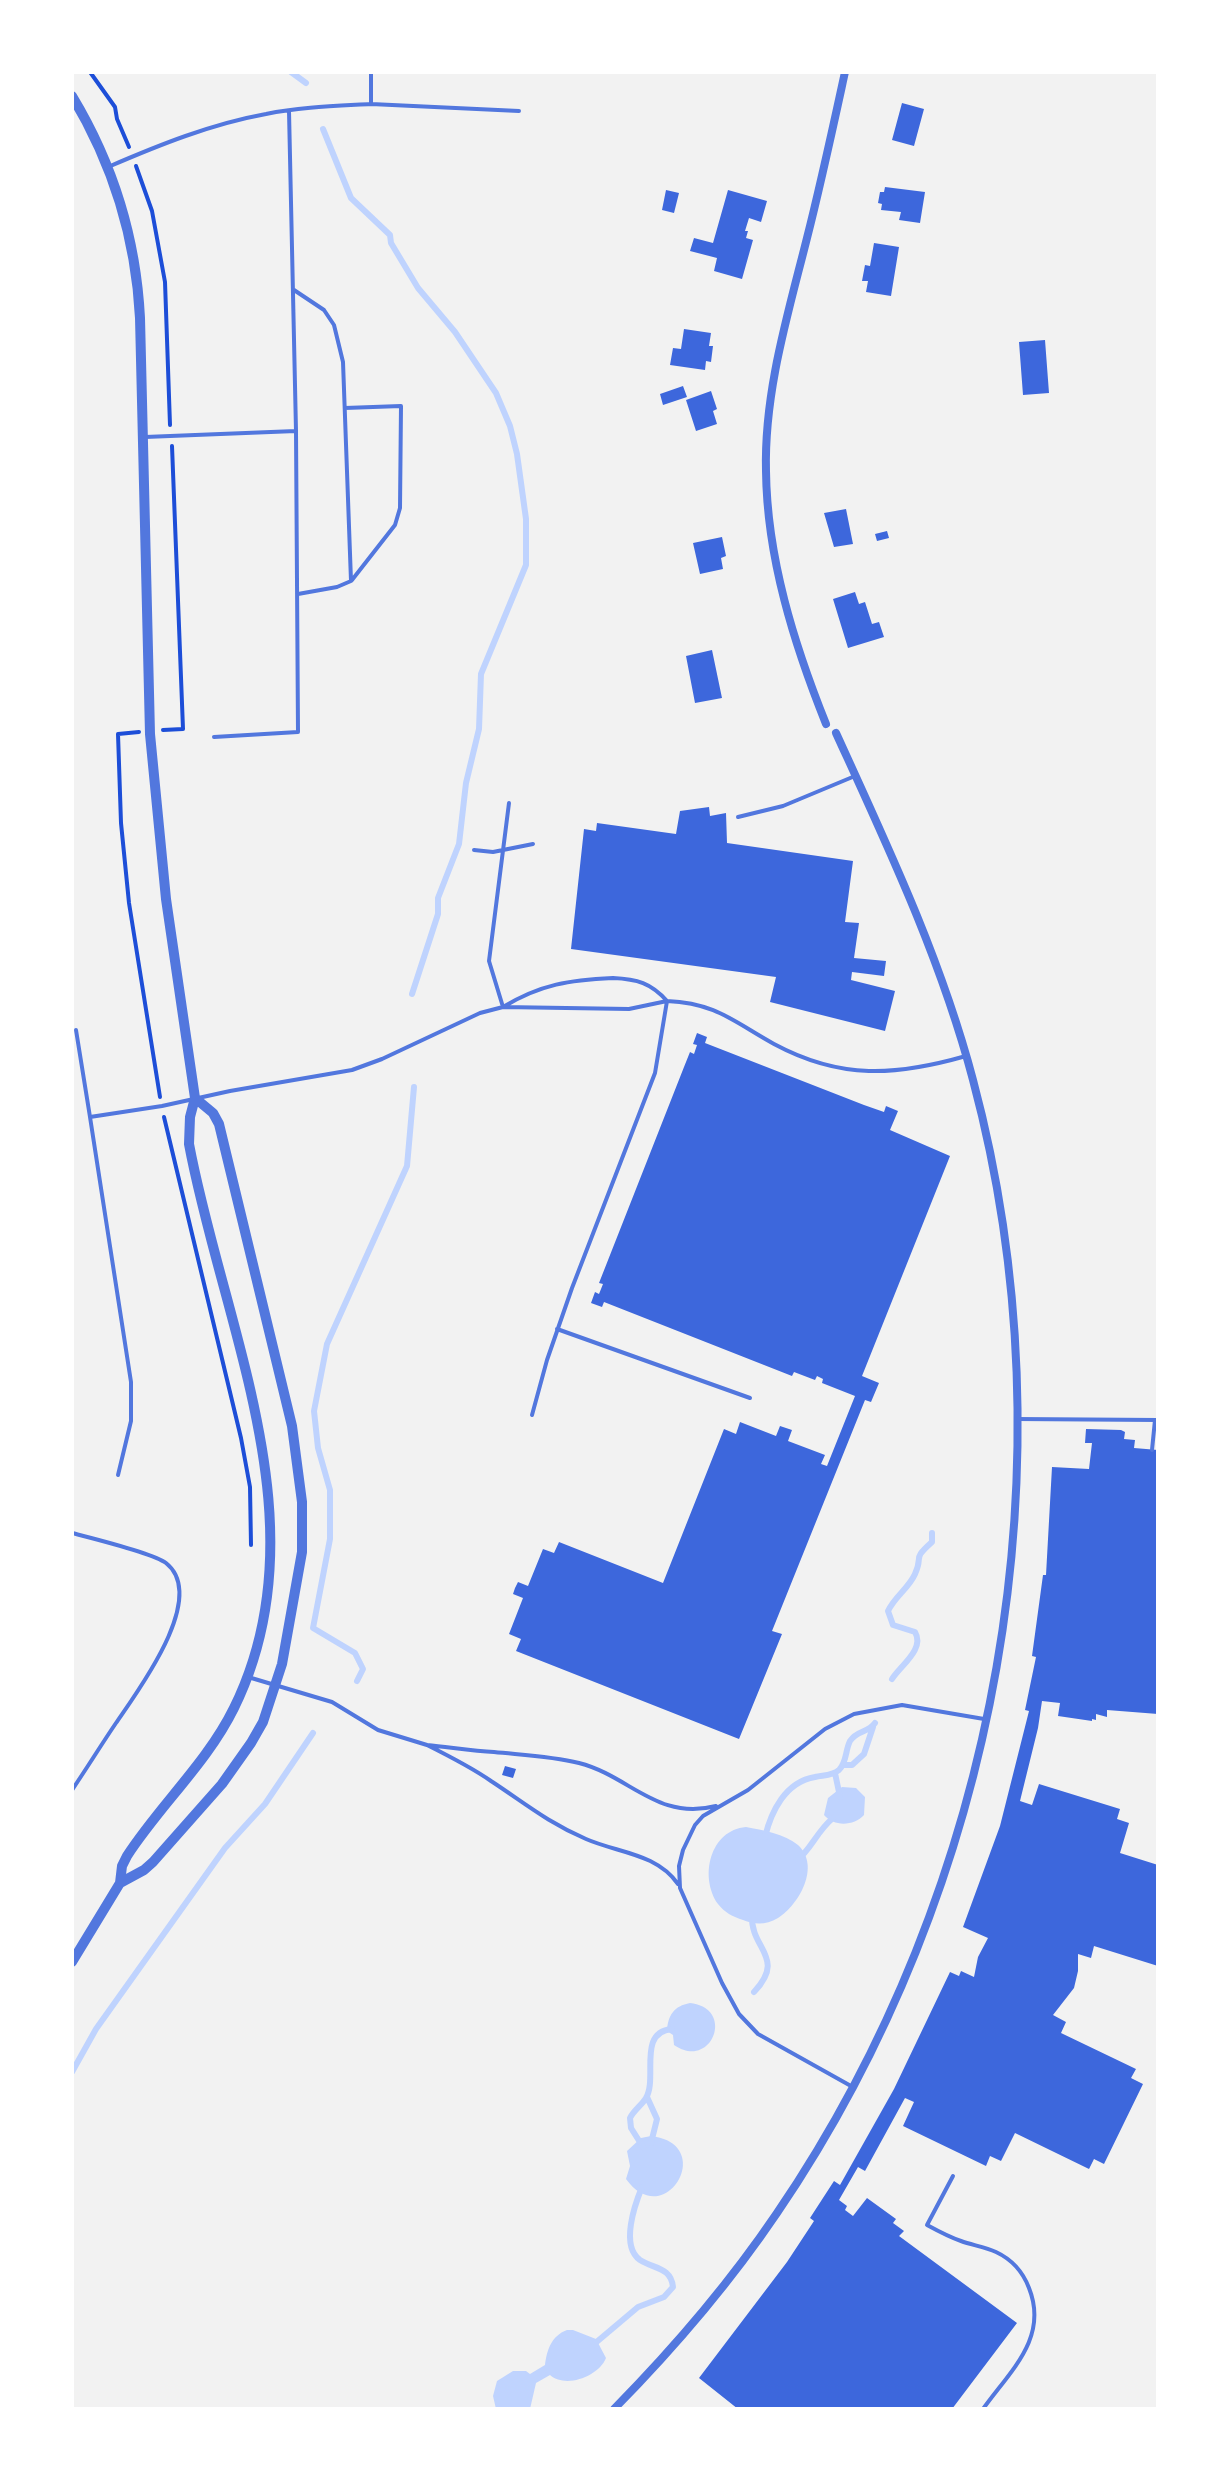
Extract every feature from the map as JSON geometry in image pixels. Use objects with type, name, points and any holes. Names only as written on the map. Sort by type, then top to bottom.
[{"type":"street","points":[[826,724],[793,626],[775,558],[769,517],[766,450],[777,365],[845,72]]},
{"type":"street","points":[[72,96],[108,167],[124,214],[136,272],[140,318],[149,697],[156,809],[166,899],[195,1098],[190,1117],[189,1144],[258,1428],[267,1476],[271,1537],[264,1613],[248,1677],[232,1713],[127,1856],[120,1883],[72,1962]]},
{"type":"street","points":[[617,2408],[705,2310],[755,2245],[802,2175],[853,2087],[899,1994],[940,1891],[960,1826],[996,1669],[1010,1574],[1016,1419],[1011,1295],[982,1119],[966,1056],[925,933],[836,733]]},
{"type":"street","points":[[120,1883],[153,1862],[222,1784],[251,1743],[276,1685],[300,1565],[302,1502],[292,1426],[219,1124],[213,1113],[195,1098]]},
{"type":"lane","points":[[371,72],[371,104]]},
{"type":"lane","points":[[108,167],[165,142],[219,125],[289,111],[371,104],[519,111]]},
{"type":"lane","points":[[214,737],[298,732],[294,290],[289,111]]},
{"type":"lane","points":[[294,290],[324,310],[334,325],[343,362],[351,581]]},
{"type":"lane","points":[[298,594],[337,587],[351,581],[395,525],[400,508],[401,406],[345,408]]},
{"type":"lane","points":[[143,437],[296,431]]},
{"type":"lane","points":[[738,817],[783,806],[855,776]]},
{"type":"lane","points":[[503,1007],[489,961],[509,803]]},
{"type":"lane","points":[[474,850],[503,850],[533,844]]},
{"type":"lane","points":[[90,1117],[352,1070],[554,983],[613,978],[643,981],[658,990],[667,1001],[655,1073],[557,1329],[532,1415]]},
{"type":"lane","points":[[503,1007],[629,1009],[667,1001],[708,1007],[791,1053],[822,1065],[860,1072],[897,1072],[966,1056]]},
{"type":"lane","points":[[76,1030],[131,1382],[131,1421],[118,1475]]},
{"type":"lane","points":[[557,1329],[750,1398]]},
{"type":"lane","points":[[1016,1419],[1156,1420],[1152,1450]]},
{"type":"lane","points":[[72,1533],[166,1563],[176,1577],[180,1594],[156,1664],[72,1790]]},
{"type":"lane","points":[[248,1677],[332,1702],[378,1730],[427,1745],[556,1757],[584,1764],[607,1773],[655,1802],[681,1809],[726,1803]]},
{"type":"lane","points":[[680,1888],[679,1866],[691,1831],[703,1816],[748,1790],[825,1729],[854,1714],[902,1705],[986,1719]]},
{"type":"lane","points":[[427,1745],[491,1781],[553,1824],[590,1841],[657,1864],[670,1874],[680,1888],[722,1983],[745,2022],[758,2034],[853,2087]]},
{"type":"lane","points":[[953,2176],[927,2225],[960,2241],[995,2252],[1016,2266],[1029,2287],[1036,2317],[1027,2347],[983,2409]]},
{"type":"path","points":[[90,72],[115,107],[127,142]]},
{"type":"path","points":[[138,171],[152,211],[165,282],[170,422]]},
{"type":"path","points":[[172,448],[183,729]]},
{"type":"path","points":[[118,734],[121,823],[129,903],[159,1088]]},
{"type":"path","points":[[164,1118],[241,1438],[250,1487],[251,1545]]},
{"type":"water","points":[[842,1787],[856,1788],[865,1797],[864,1815],[850,1823],[833,1822],[824,1815],[828,1798]]},
{"type":"water","points":[[746,1827],[793,1841],[805,1854],[808,1863],[800,1895],[786,1912],[765,1923],[747,1922],[726,1912],[718,1904],[709,1881],[711,1856],[716,1846],[724,1836]]},
{"type":"water","points":[[690,2003],[704,2007],[712,2015],[715,2025],[714,2036],[708,2044],[699,2050],[687,2051],[674,2045],[673,2035],[667,2031],[673,2012]]},
{"type":"water","points":[[651,2136],[671,2142],[681,2154],[683,2167],[678,2181],[669,2191],[656,2196],[641,2193],[626,2179],[630,2166],[627,2151],[641,2138]]},
{"type":"water","points":[[567,2330],[596,2339],[606,2358],[597,2370],[573,2381],[550,2375],[536,2383],[530,2409],[496,2409],[493,2396],[497,2381],[513,2371],[530,2374],[545,2365],[551,2344]]},
{"type":"building","points":[[902,103],[924,109],[914,146],[892,140]]},
{"type":"building","points":[[885,187],[925,192],[920,223],[899,220],[901,212],[881,210],[882,204],[878,203],[880,192],[884,192]]},
{"type":"building","points":[[666,190],[679,193],[674,213],[662,210]]},
{"type":"building","points":[[728,190],[767,201],[761,222],[749,218],[746,238],[753,240],[742,279],[714,271],[717,258],[690,251],[694,238],[713,243]]},
{"type":"building","points":[[874,243],[899,247],[891,296],[866,292],[868,281],[862,281],[865,265],[870,266]]},
{"type":"building","points":[[684,329],[711,333],[711,362],[706,361],[705,370],[670,365],[673,348],[681,349]]},
{"type":"building","points":[[1045,340],[1049,393],[1023,395],[1019,342]]},
{"type":"building","points":[[683,386],[687,397],[663,405],[660,394]]},
{"type":"building","points":[[711,391],[717,409],[713,411],[717,424],[696,431],[686,400]]},
{"type":"building","points":[[846,509],[853,544],[834,547],[824,513]]},
{"type":"building","points":[[887,531],[889,538],[877,541],[875,534]]},
{"type":"building","points":[[722,537],[726,556],[721,558],[723,569],[700,574],[693,543]]},
{"type":"building","points":[[855,592],[859,604],[865,602],[872,624],[879,622],[884,637],[848,648],[833,599]]},
{"type":"building","points":[[712,650],[722,698],[695,703],[686,656]]},
{"type":"building","points":[[709,807],[710,816],[726,813],[727,843],[853,861],[845,922],[859,923],[854,958],[886,961],[884,976],[852,972],[851,980],[895,991],[885,1031],[770,1002],[776,977],[571,949],[584,829],[596,831],[597,823],[676,834],[680,811]]},
{"type":"building","points":[[697,1033],[707,1037],[705,1043],[864,1105],[884,1112],[886,1106],[898,1111],[890,1130],[950,1156],[862,1376],[879,1383],[871,1402],[865,1400],[772,1631],[782,1634],[739,1739],[516,1651],[521,1639],[509,1634],[523,1598],[513,1594],[515,1588],[518,1582],[528,1586],[543,1549],[554,1553],[559,1542],[663,1583],[724,1429],[736,1434],[740,1422],[776,1436],[780,1426],[792,1430],[788,1441],[825,1455],[821,1464],[827,1466],[855,1396],[822,1383],[823,1379],[817,1376],[815,1380],[794,1372],[792,1376],[604,1302],[602,1307],[591,1303],[595,1292],[599,1294],[603,1284],[599,1283],[690,1052],[694,1054],[697,1045],[693,1044]]},
{"type":"building","points":[[1086,1429],[1121,1430],[1125,1432],[1124,1439],[1135,1440],[1134,1448],[1158,1450],[1158,1714],[1107,1710],[1107,1717],[1096,1714],[1096,1720],[1092,1721],[1058,1716],[1060,1703],[1042,1701],[1020,1801],[1032,1805],[1039,1784],[1120,1809],[1117,1819],[1129,1823],[1120,1853],[1158,1865],[1158,1966],[1094,1946],[1091,1958],[1078,1954],[1074,1988],[1053,2015],[1066,2022],[1061,2033],[1136,2069],[1131,2078],[1143,2084],[1104,2164],[1094,2159],[1089,2169],[1015,2133],[1001,2161],[990,2156],[986,2166],[903,2126],[914,2102],[905,2098],[865,2171],[858,2167],[839,2200],[853,2216],[867,2198],[896,2219],[893,2223],[904,2231],[899,2236],[1017,2323],[952,2409],[738,2409],[699,2378],[787,2262],[814,2221],[810,2218],[834,2181],[840,2185],[894,2089],[950,1972],[959,1976],[961,1971],[974,1977],[978,1957],[988,1938],[963,1927],[1000,1826],[1029,1711],[1025,1710],[1036,1657],[1032,1656],[1043,1575],[1046,1575],[1052,1467],[1089,1469],[1092,1443],[1085,1443]]},
{"type":"building","points":[[505,1766],[516,1769],[513,1778],[502,1775]]},
{"type":"waterway","points":[[291,72],[306,83]]},
{"type":"waterway","points":[[323,129],[351,198],[390,235],[391,243],[418,288],[455,332],[496,393],[510,426],[517,454],[526,519],[526,565],[481,674],[479,729],[466,783],[459,844],[438,898],[438,914],[412,994]]},
{"type":"waterway","points":[[357,1681],[363,1669],[355,1653],[313,1628],[330,1539],[330,1490],[318,1448],[314,1411],[327,1344],[407,1166],[414,1087]]},
{"type":"waterway","points":[[892,1679],[911,1657],[917,1638],[915,1632],[893,1625],[888,1611],[912,1579],[920,1555],[932,1542],[932,1533]]},
{"type":"waterway","points":[[765,1837],[776,1808],[788,1792],[804,1780],[839,1770],[850,1741],[875,1723]]},
{"type":"waterway","points":[[843,1765],[852,1765],[864,1754],[873,1727]]},
{"type":"waterway","points":[[72,2072],[96,2029],[225,1848],[265,1804],[313,1733]]},
{"type":"waterway","points":[[835,1773],[840,1797]]},
{"type":"waterway","points":[[797,1860],[833,1818]]},
{"type":"waterway","points":[[752,1915],[753,1927],[767,1961],[763,1980],[754,1992]]},
{"type":"waterway","points":[[643,2147],[631,2128],[630,2118],[649,2089],[650,2057],[655,2038],[661,2032],[672,2029]]},
{"type":"waterway","points":[[647,2097],[657,2119],[651,2143]]},
{"type":"waterway","points":[[593,2345],[638,2307],[664,2297],[673,2287],[669,2276],[640,2260],[631,2245],[631,2225],[642,2187]]}]
